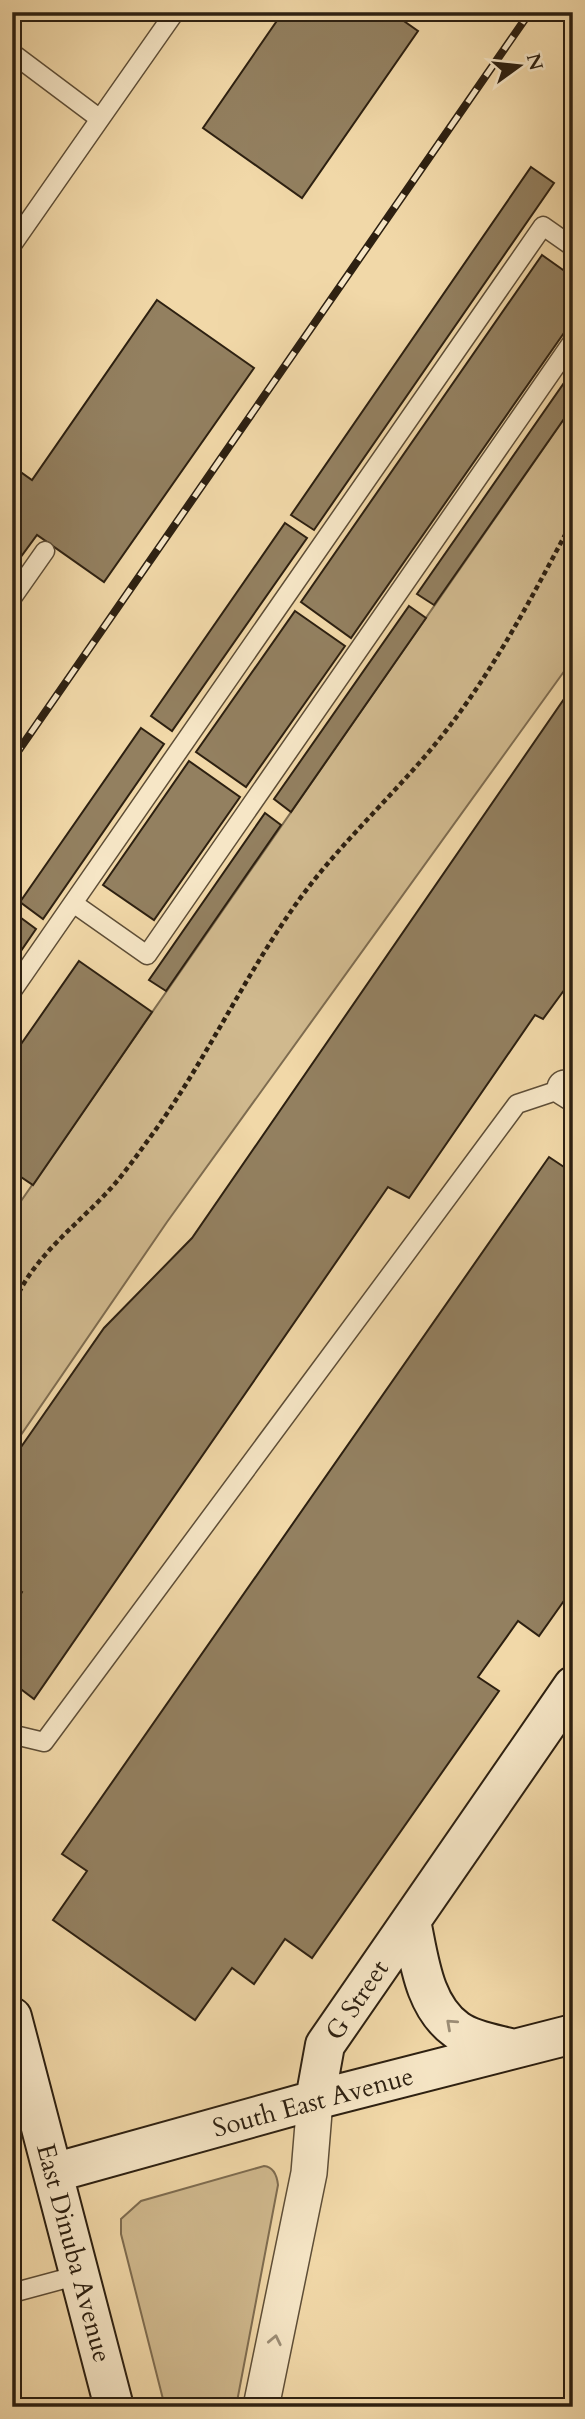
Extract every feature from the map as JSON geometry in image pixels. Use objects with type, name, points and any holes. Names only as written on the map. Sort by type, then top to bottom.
[{"type":"street","name":"G Street","points":[[261,2407],[309,2173],[315,2101],[325,2045],[573,1686]]},
{"type":"street","points":[[411,1921],[429,1995],[445,2020],[470,2037],[513,2049]]},
{"type":"street","name":"East Dinuba Avenue","points":[[12,2017],[114,2407]]},
{"type":"street","name":"South East Avenue","points":[[53,2173],[573,2034]]},
{"type":"lane","points":[[12,245],[175,12]]},
{"type":"lane","points":[[12,53],[100,119]]},
{"type":"lane","points":[[12,991],[543,226],[573,247]]},
{"type":"lane","points":[[73,903],[147,955],[573,341]]},
{"type":"lane","points":[[12,598],[45,551]]},
{"type":"lane","points":[[12,1738],[19,1736],[44,1742],[517,1104],[570,1086]]},
{"type":"lane","points":[[12,2293],[79,2275]]},
{"type":"path","points":[[12,1389],[17,1346],[12,1310],[18,1291],[29,1273],[113,1186],[183,1092],[232,1004],[297,903],[325,867],[429,751],[472,694],[500,654],[573,520]]},
{"type":"shaded area","points":[[573,406],[573,659],[167,1222],[12,1448],[12,1214]]},
{"type":"shaded area","points":[[264,2166],[274,2172],[278,2185],[236,2407],[165,2407],[121,2234],[121,2219],[141,2201]]},
{"type":"building","points":[[283,12],[391,12],[418,31],[302,198],[203,128]]},
{"type":"building","points":[[531,167],[554,183],[314,530],[291,515]]},
{"type":"building","points":[[542,255],[573,277],[573,320],[351,638],[301,602]]},
{"type":"building","points":[[157,300],[254,368],[104,582],[37,535],[12,569],[12,466],[32,480]]},
{"type":"building","points":[[573,370],[573,406],[434,605],[417,594]]},
{"type":"building","points":[[285,523],[307,538],[172,731],[151,716]]},
{"type":"building","points":[[409,606],[426,618],[291,812],[274,799]]},
{"type":"building","points":[[295,611],[345,646],[246,787],[196,752]]},
{"type":"building","points":[[573,686],[573,978],[543,1019],[535,1015],[409,1198],[388,1187],[34,1699],[18,1687],[12,1654],[12,1609],[22,1592],[12,1585],[12,1460],[104,1328],[192,1238]]},
{"type":"building","points":[[141,728],[164,744],[43,919],[20,902]]},
{"type":"building","points":[[189,761],[240,797],[154,920],[103,885]]},
{"type":"building","points":[[265,813],[281,825],[166,991],[149,980]]},
{"type":"building","points":[[13,912],[36,929],[12,964],[12,914]]},
{"type":"building","points":[[79,961],[152,1012],[33,1185],[12,1171],[12,1057]]},
{"type":"building","points":[[549,1157],[573,1173],[573,1588],[539,1636],[518,1621],[478,1677],[499,1691],[312,1958],[285,1939],[254,1984],[232,1968],[195,2020],[53,1920],[87,1871],[62,1854]]},
{"type":"railway","points":[[12,760],[530,12]]}]
